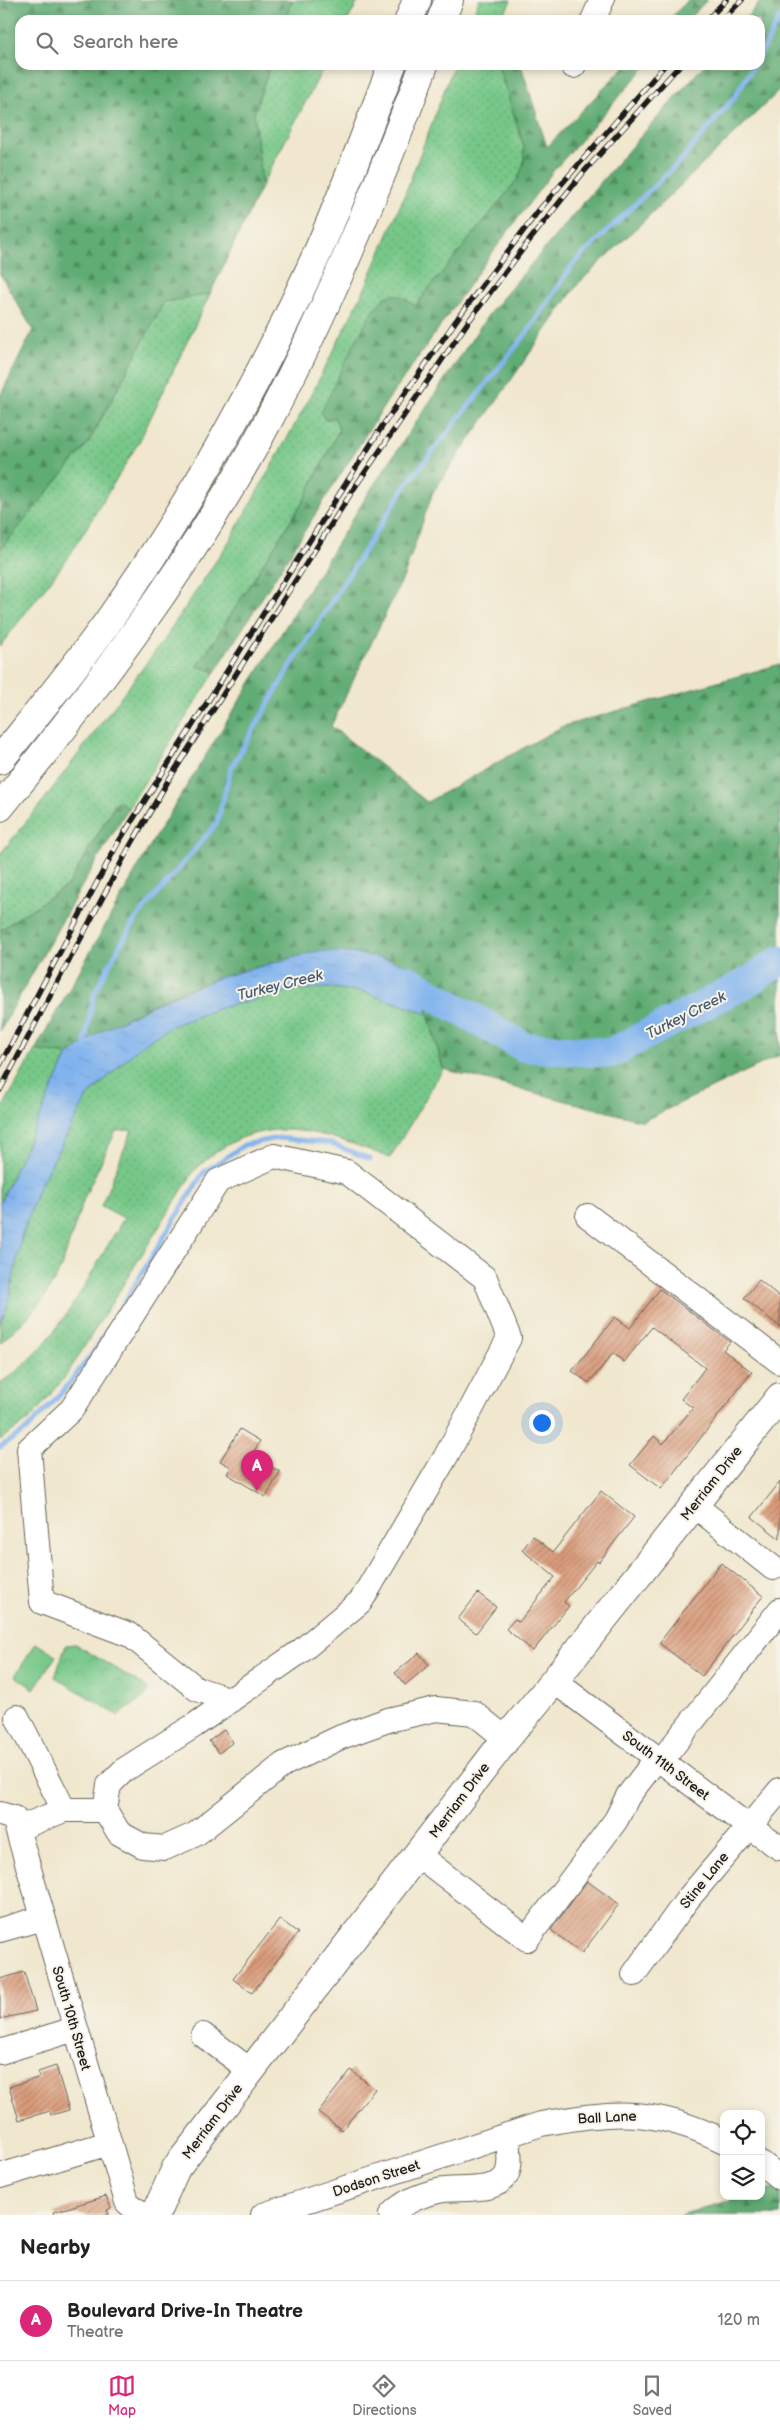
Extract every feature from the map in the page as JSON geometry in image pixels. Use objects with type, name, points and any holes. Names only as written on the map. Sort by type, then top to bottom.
[{"type":"main road","points":[[411,15],[417,0]]},
{"type":"main road","points":[[443,15],[449,0]]},
{"type":"main road","points":[[0,760],[106,624],[172,526],[221,441],[267,358],[312,267],[355,163],[390,70]]},
{"type":"main road","points":[[0,807],[102,680],[146,619],[222,500],[258,438],[324,310],[355,242],[422,70]]},
{"type":"main road","name":"Merriam Drive","points":[[155,2215],[176,2168],[250,2071],[506,1739],[780,1397]]},
{"type":"street","points":[[595,15],[602,0]]},
{"type":"street","points":[[231,1700],[197,1689],[130,1635],[42,1602],[29,1449],[72,1409],[218,1181],[274,1156],[347,1172],[485,1278],[509,1338],[441,1465],[361,1601],[301,1651],[231,1700],[124,1770],[109,1785],[105,1810],[119,1833],[143,1846],[165,1848],[196,1834],[284,1764],[341,1737],[388,1720],[436,1709],[474,1712],[506,1739]]},
{"type":"street","points":[[588,1216],[780,1362]]},
{"type":"street","points":[[694,1505],[773,1568]]},
{"type":"street","points":[[417,1854],[527,1939],[616,1820],[628,1796],[780,1610]]},
{"type":"street","name":"South 11th Street","points":[[554,1681],[749,1827],[780,1848]]},
{"type":"street","points":[[17,1717],[64,1810]]},
{"type":"street","name":"Stine Lane","points":[[634,1974],[687,1900],[780,1790]]},
{"type":"street","points":[[7,1819],[64,1810],[105,1810]]},
{"type":"street","name":"South 10th Street","points":[[7,1819],[43,1918],[127,2202],[136,2210],[148,2215]]},
{"type":"street","points":[[0,1930],[43,1918]]},
{"type":"street","points":[[0,2052],[75,2028]]},
{"type":"street","points":[[203,2034],[250,2071]]},
{"type":"street","name":"Ball Lane","points":[[498,2138],[541,2124],[588,2116],[626,2113],[659,2117],[692,2126],[720,2139]]},
{"type":"street","points":[[391,2215],[414,2198],[440,2190],[494,2185],[506,2175],[509,2162],[498,2138]]},
{"type":"street","name":"Dodson Street","points":[[263,2215],[498,2138]]},
{"type":"street","points":[[0,2176],[109,2143]]},
{"type":"street","points":[[765,2166],[780,2178]]},
{"type":"green space","points":[[0,0],[292,0],[287,15],[15,15],[15,70],[268,70],[254,113],[262,185],[210,294],[164,302],[89,442],[0,550],[0,396],[33,330],[0,274]]},
{"type":"green space","points":[[292,0],[359,0],[351,15],[287,15]]},
{"type":"green space","points":[[479,0],[511,0],[501,15],[473,15]]},
{"type":"green space","points":[[688,0],[707,0],[693,15],[674,15]]},
{"type":"green space","points":[[762,0],[780,0],[780,90],[578,284],[433,492],[404,576],[331,726],[427,802],[561,727],[780,664],[780,1055],[643,1121],[443,1069],[416,968],[279,961],[221,977],[163,999],[98,1033],[68,1055],[35,1050],[155,837],[369,492],[488,315],[618,162],[700,70],[765,70],[765,15],[748,15]]},
{"type":"green space","points":[[268,70],[322,70],[262,185],[254,113]]},
{"type":"green space","points":[[452,70],[500,70],[524,147],[524,163],[518,179],[415,306],[335,418],[339,430],[304,500],[198,666],[215,672],[128,808],[117,801],[68,885],[0,930],[0,854],[43,801],[160,645],[230,540],[308,401],[365,288],[403,199]]},
{"type":"green space","points":[[500,70],[523,70],[547,147],[621,70],[643,70],[554,170],[486,261],[386,403],[215,672],[198,666],[304,500],[339,430],[335,418],[325,420],[321,413],[352,349],[372,314],[381,302],[392,295],[403,297],[415,306],[518,179],[524,163],[524,147]]},
{"type":"green space","points":[[210,294],[139,442],[68,558],[0,646],[0,550],[89,442],[164,302]]},
{"type":"green space","points":[[118,801],[128,808],[0,1031],[0,930],[68,885]]},
{"type":"green space","points":[[328,988],[361,991],[428,1014],[443,1069],[390,1158],[337,1139],[288,1130],[264,1132],[241,1138],[217,1151],[194,1171],[66,1376],[31,1418],[0,1440],[0,1383],[38,1351],[55,1330],[85,1285],[124,1218],[101,1206],[132,1130],[116,1131],[84,1198],[61,1268],[44,1298],[29,1316],[0,1343],[0,1324],[8,1304],[16,1257],[29,1215],[39,1187],[87,1097],[139,1047],[170,1026],[220,1008],[299,989]]},
{"type":"green space","points":[[35,1050],[68,1055],[0,1203],[0,1112]]},
{"type":"green space","points":[[36,1643],[56,1656],[34,1689],[15,1676]]},
{"type":"green space","points":[[75,1644],[149,1690],[139,1701],[119,1716],[55,1677],[66,1645]]},
{"type":"green space","points":[[780,2187],[780,2215],[680,2215],[731,2200],[765,2200],[765,2190]]},
{"type":"water","points":[[318,951],[367,955],[392,960],[416,968],[428,1014],[361,991],[328,988],[299,989],[220,1008],[171,1026],[139,1047],[87,1097],[39,1187],[22,1235],[8,1304],[0,1324],[0,1203],[68,1055],[98,1033],[163,1000],[221,977]]},
{"type":"building","points":[[759,1280],[780,1297],[780,1327],[744,1298]]},
{"type":"building","points":[[660,1289],[730,1342],[723,1350],[752,1372],[661,1489],[630,1465],[654,1436],[663,1444],[693,1408],[681,1399],[705,1368],[652,1327],[624,1362],[613,1353],[589,1383],[572,1371],[615,1317],[630,1328]]},
{"type":"building","points":[[240,1429],[260,1441],[252,1455],[280,1472],[266,1497],[227,1474],[231,1467],[220,1461]]},
{"type":"building","points":[[780,1482],[780,1539],[752,1517]]},
{"type":"building","points":[[601,1491],[634,1517],[599,1562],[597,1561],[564,1602],[569,1606],[533,1651],[506,1629],[515,1619],[519,1622],[555,1577],[522,1550],[533,1536],[553,1552]]},
{"type":"building","points":[[721,1563],[763,1596],[702,1676],[659,1643]]},
{"type":"building","points":[[478,1593],[496,1607],[476,1633],[458,1619]]},
{"type":"building","points":[[419,1653],[429,1665],[405,1685],[395,1673]]},
{"type":"building","points":[[224,1730],[233,1742],[219,1753],[209,1741]]},
{"type":"building","points":[[587,1881],[619,1904],[582,1953],[551,1930]]},
{"type":"building","points":[[280,1919],[298,1933],[252,1993],[233,1979]]},
{"type":"building","points":[[24,1972],[36,2011],[0,2019],[0,1979]]},
{"type":"building","points":[[56,2066],[69,2110],[51,2115],[50,2111],[19,2120],[9,2087],[40,2077],[38,2072]]},
{"type":"building","points":[[351,2070],[375,2089],[342,2130],[318,2112]]},
{"type":"building","points":[[106,2196],[111,2208],[107,2210],[109,2215],[55,2215],[54,2212]]},
{"type":"waterway","points":[[765,46],[780,17]]},
{"type":"waterway","points":[[87,1048],[85,1041],[94,994],[114,956],[135,920],[217,823],[231,768],[290,667],[406,485],[529,330],[573,264],[680,161],[734,98],[751,70]]},
{"type":"waterway","name":"Turkey Creek","points":[[383,977],[408,980],[524,1047],[611,1053],[746,983],[780,961]]},
{"type":"waterway","points":[[0,1447],[25,1431],[58,1397],[94,1352],[203,1173],[244,1145],[278,1138],[329,1143],[370,1159]]},
{"type":"railway","points":[[712,15],[726,0]]},
{"type":"railway","points":[[727,15],[742,0]]},
{"type":"railway","points":[[0,1065],[118,843],[383,425],[460,315],[539,210],[661,70]]},
{"type":"railway","points":[[0,1090],[129,848],[168,781],[355,487],[468,322],[525,246],[582,174],[676,70]]},
{"type":"place","name":"Boulevard Drive-In Theatre","points":[[257,1491]]}]
